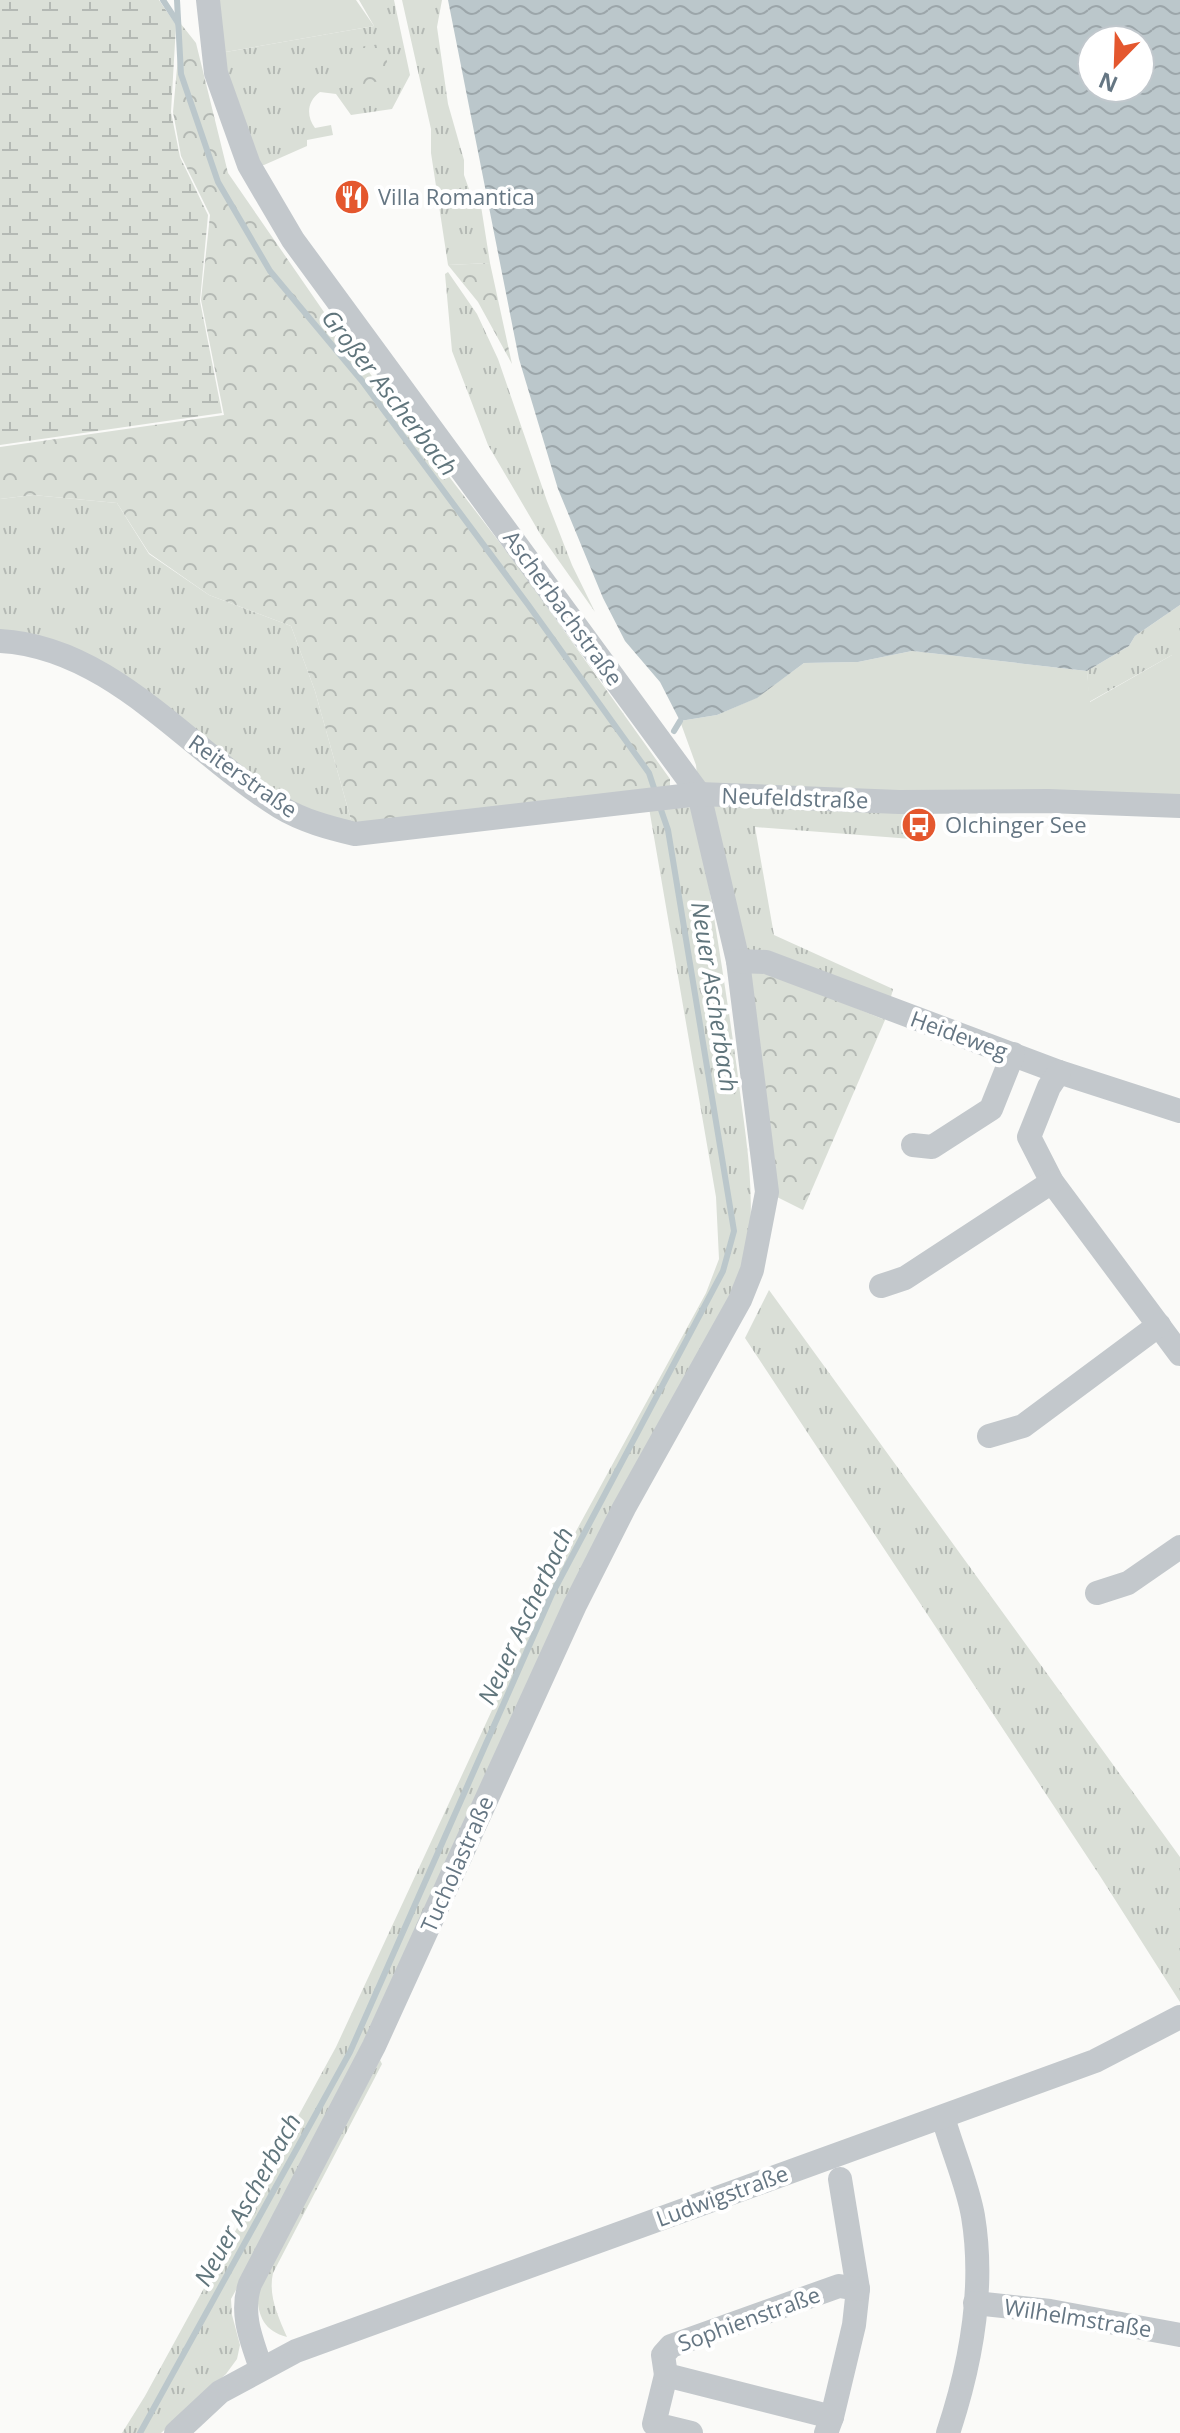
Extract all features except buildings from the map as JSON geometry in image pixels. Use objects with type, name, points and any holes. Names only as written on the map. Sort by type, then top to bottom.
[{"type":"street","name":"Ascherbachstraße","points":[[208,0],[220,86],[249,165],[293,240],[699,794],[738,961],[767,1192],[752,1270]]},
{"type":"street","name":"Reiterstraße","points":[[0,641],[23,642],[68,656],[112,680],[281,808],[324,827],[355,834],[699,794]]},
{"type":"street","name":"Neufeldstraße","points":[[699,794],[899,802],[1048,801],[1180,806]]},
{"type":"street","name":"Heideweg","points":[[738,961],[766,962],[1059,1072],[1180,1111]]},
{"type":"street","points":[[913,1145],[932,1147],[991,1109],[1013,1054]]},
{"type":"street","points":[[1059,1072],[1049,1087],[1029,1137],[1052,1182],[1180,1354]]},
{"type":"street","points":[[881,1286],[905,1278],[1052,1182]]},
{"type":"street","name":"Tucholastraße","points":[[261,2368],[246,2318],[245,2299],[257,2270],[374,2046],[575,1605],[624,1508],[729,1323],[752,1270]]},
{"type":"street","points":[[989,1436],[1023,1426],[1159,1325]]},
{"type":"street","points":[[1097,1593],[1128,1583],[1180,1547]]},
{"type":"street","name":"Ludwigstraße","points":[[261,2368],[296,2351],[1095,2061],[1180,2017]]},
{"type":"street","points":[[943,2117],[973,2214],[977,2262],[972,2339],[962,2392],[948,2433]]},
{"type":"street","name":"Sophienstraße","points":[[666,2375],[829,2425],[854,2325],[858,2289],[840,2179]]},
{"type":"street","name":"Sophienstraße","points":[[691,2433],[653,2429],[666,2375],[663,2355],[671,2346],[839,2286],[858,2289]]},
{"type":"street","name":"Wilhelmstraße","points":[[975,2303],[1050,2311],[1180,2335]]},
{"type":"street","points":[[176,2433],[220,2392],[261,2368]]},
{"type":"green space","points":[[0,0],[159,0],[176,25],[171,112],[180,157],[208,215],[200,301],[222,413],[0,445]]},
{"type":"green space","points":[[208,0],[356,0],[374,26],[214,54]]},
{"type":"green space","points":[[359,0],[394,0],[410,75],[392,109],[351,115],[336,94],[320,92],[310,104],[310,119],[315,128],[331,125],[333,135],[307,140],[307,146],[264,165],[249,165],[214,54],[374,26]]},
{"type":"green space","points":[[402,0],[442,0],[437,27],[448,104],[464,160],[464,175],[470,192],[481,206],[490,263],[448,265],[431,153],[431,129]]},
{"type":"green space","points":[[181,24],[196,43],[228,173],[335,328],[520,569],[670,779],[670,788],[355,834],[315,691],[291,626],[209,595],[149,553],[117,503],[33,495],[0,499],[0,447],[224,415],[201,300],[210,215],[181,156],[173,112]]},
{"type":"green space","points":[[382,44],[392,79],[363,84],[357,47]]},
{"type":"green space","points":[[490,263],[512,364],[478,302],[448,265]]},
{"type":"green space","points":[[448,272],[477,314],[498,359],[547,501],[572,565],[595,612],[542,537],[488,445],[452,351],[445,274]]},
{"type":"green space","points":[[33,495],[117,503],[149,554],[209,595],[291,626],[315,691],[355,834],[324,827],[112,680],[0,641],[0,499]]},
{"type":"green space","points":[[1180,605],[1180,655],[1172,655],[1089,702],[1087,671],[1129,646],[1135,636]]},
{"type":"green space","points":[[912,651],[1087,671],[1090,702],[1172,655],[1180,655],[1180,806],[699,794],[696,765],[680,721],[717,715],[756,698],[804,663],[858,662]]},
{"type":"green space","points":[[699,794],[938,802],[925,840],[755,827],[774,935],[893,989],[885,1020],[815,991],[739,970]]},
{"type":"green space","points":[[683,804],[696,810],[744,1122],[751,1196],[744,1275],[338,2105],[231,2299],[240,2345],[237,2359],[226,2374],[161,2433],[122,2433],[336,2047],[569,1544],[706,1293],[719,1259],[716,1197],[649,808]]},
{"type":"green space","points":[[739,970],[764,970],[885,1020],[803,1210],[767,1192]]},
{"type":"green space","points":[[769,1290],[1180,1857],[1180,2002],[745,1338]]},
{"type":"green space","points":[[380,2060],[382,2064],[273,2273],[273,2298],[287,2337],[278,2334],[262,2319],[258,2288]]},
{"type":"water","points":[[448,0],[1180,0],[1180,605],[1135,636],[1129,646],[1087,671],[912,651],[858,662],[804,663],[757,698],[717,715],[680,721],[660,682],[625,641],[603,598],[558,489],[519,359]]},
{"type":"waterway","points":[[163,0],[178,23]]},
{"type":"waterway","name":"Großer Ascherbach","points":[[177,0],[181,74],[218,182],[270,271],[362,381],[529,606],[649,773],[656,794]]},
{"type":"waterway","points":[[674,731],[680,721]]},
{"type":"waterway","name":"Neuer Ascherbach","points":[[140,2433],[350,2052],[552,1594],[723,1271],[734,1231],[668,830],[659,804]]},
{"type":"place","name":"Villa Romantica","points":[[352,197]]},
{"type":"place","name":"Olchinger See","points":[[919,825]]}]
